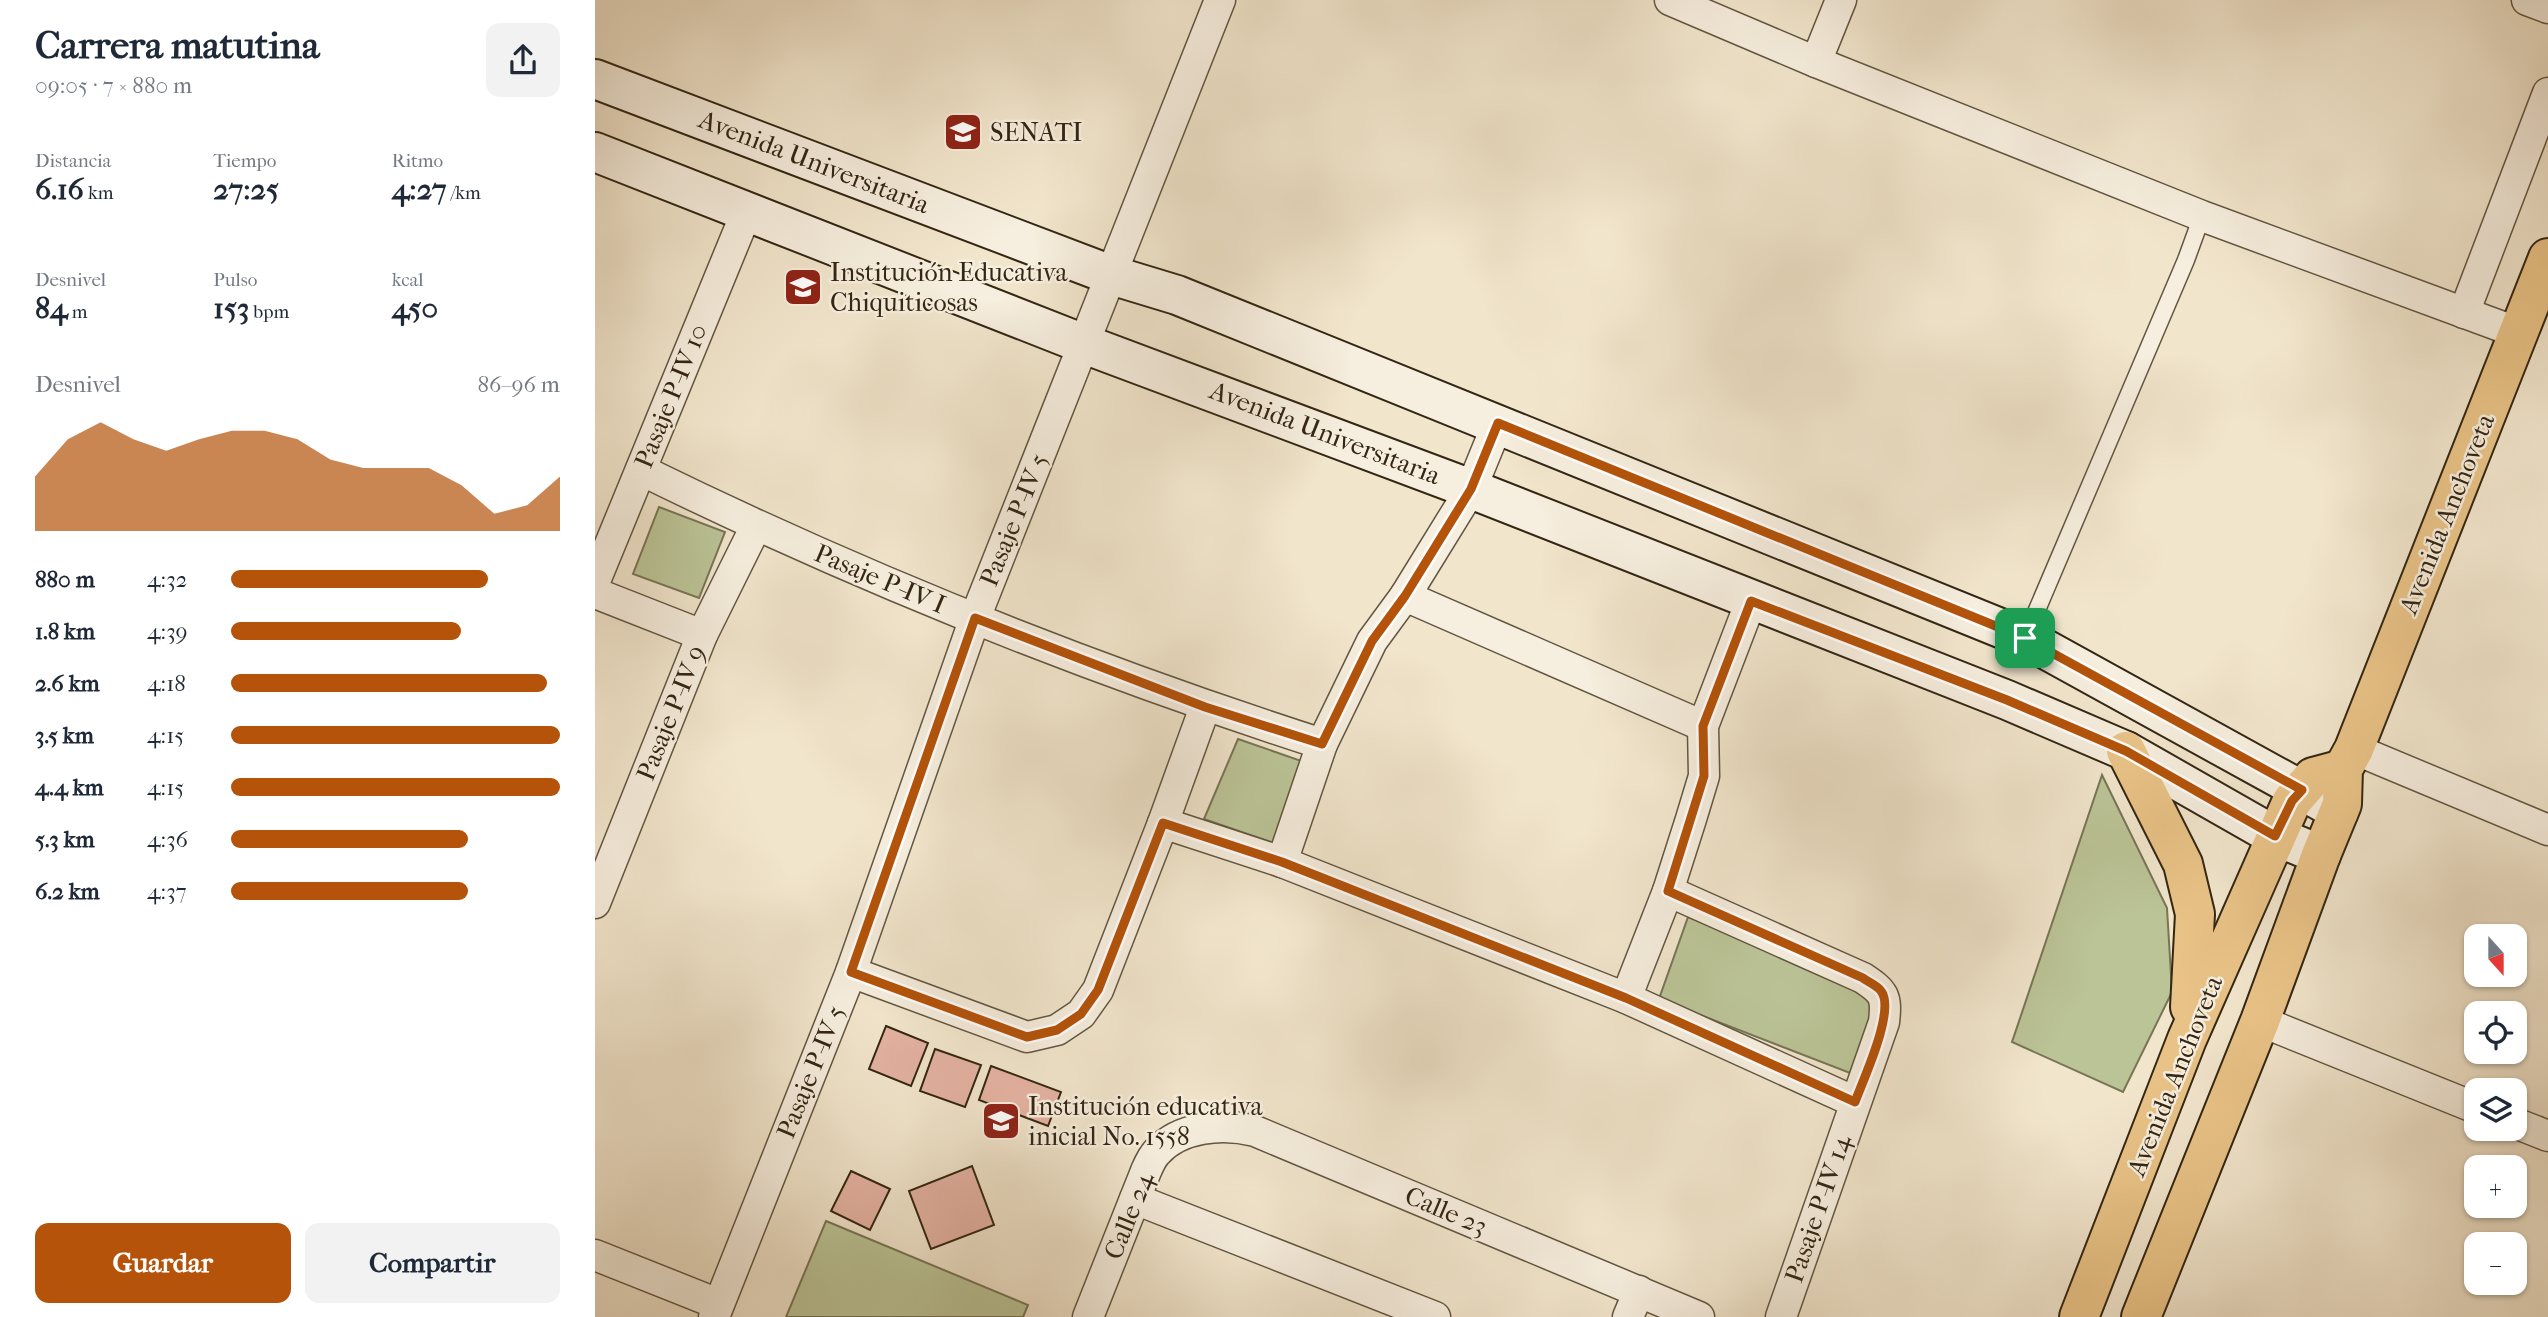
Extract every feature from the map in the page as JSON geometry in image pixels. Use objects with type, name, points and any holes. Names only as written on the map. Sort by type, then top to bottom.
[{"type":"main road","name":"Avenida Universitaria","points":[[595,79],[1111,275],[1177,295],[2025,638],[2339,811]]},
{"type":"main road","name":"Avenida Universitaria","points":[[595,152],[1084,344],[1471,489],[2007,700],[2126,751],[2275,836]]},
{"type":"main road","name":"Avenida Anchoveta","points":[[2141,1317],[2260,1021],[2342,804],[2348,759],[2519,333],[2545,278]]},
{"type":"main road","points":[[2126,751],[2183,864],[2195,914],[2194,966],[2187,1039]]},
{"type":"main road","name":"Avenida Anchoveta","points":[[2079,1317],[2187,1039],[2275,836],[2292,801],[2313,777],[2348,759]]},
{"type":"main road","points":[[2275,836],[2321,855]]},
{"type":"street","name":"Pasaje P-IV 5","points":[[716,1311],[851,972],[975,618],[1220,0]]},
{"type":"street","points":[[1670,0],[1816,62],[2202,216],[2519,333]]},
{"type":"street","points":[[1816,62],[1841,0]]},
{"type":"street","points":[[2527,0],[2548,8]]},
{"type":"street","points":[[2464,313],[2548,93]]},
{"type":"street","name":"Pasaje P-IV 10","points":[[595,581],[747,211]]},
{"type":"street","points":[[1282,862],[1322,744],[1372,641],[1405,596],[1471,489],[1498,423]]},
{"type":"street","name":"Pasaje P-IV I","points":[[641,470],[756,526],[975,618],[1205,707],[1322,744]]},
{"type":"street","name":"Pasaje P-IV 9","points":[[595,903],[702,635],[756,526]]},
{"type":"street","points":[[595,593],[702,635]]},
{"type":"street","points":[[1405,596],[1703,726]]},
{"type":"street","points":[[1626,998],[1668,891],[1704,776],[1703,726],[1751,601]]},
{"type":"street","points":[[851,972],[1027,1037],[1057,1030],[1081,1014],[1098,990],[1205,707]]},
{"type":"street","points":[[2348,759],[2548,830]]},
{"type":"street","points":[[1163,823],[1282,862],[1626,998],[1855,1102]]},
{"type":"street","name":"Pasaje P-IV 14","points":[[1668,891],[1863,978],[1881,991],[1886,1005],[1884,1022],[1781,1317]]},
{"type":"street","points":[[2260,1021],[2464,1103]]},
{"type":"street","name":"Calle 23","points":[[1190,1133],[1217,1126],[1235,1126],[1255,1131],[1633,1304],[1699,1317]]},
{"type":"street","points":[[2527,1128],[2548,1136]]},
{"type":"street","name":"Calle 24","points":[[1088,1317],[1155,1153],[1170,1141],[1190,1133]]},
{"type":"street","points":[[1136,1199],[1434,1317]]},
{"type":"street","points":[[595,1255],[716,1311]]},
{"type":"lane","points":[[2025,638],[2186,260],[2202,216]]},
{"type":"green space","points":[[659,507],[725,532],[699,598],[633,574]]},
{"type":"green space","points":[[1238,739],[1310,764],[1276,844],[1204,819]]},
{"type":"green space","points":[[2102,775],[2167,908],[2172,992],[2123,1092],[2012,1042]]},
{"type":"green space","points":[[1688,917],[1879,992],[1850,1073],[1659,999]]},
{"type":"green space","points":[[826,1221],[1028,1305],[1023,1317],[786,1317]]},
{"type":"building","points":[[886,1026],[928,1043],[911,1086],[869,1069]]},
{"type":"building","points":[[935,1049],[981,1065],[965,1107],[920,1091]]},
{"type":"building","points":[[991,1066],[1061,1092],[1048,1126],[979,1100]]},
{"type":"building","points":[[972,1166],[994,1225],[931,1249],[909,1191]]},
{"type":"building","points":[[851,1171],[890,1189],[870,1230],[831,1211]]},
{"type":"place","name":"SENATI","points":[[963,132]]},
{"type":"place","name":"Institución Educativa Chiquiticosas","points":[[803,287]]},
{"type":"place","name":"Institución educativa inicial No. 1558","points":[[1001,1121]]},
{"type":"route","points":[[1498,423],[2025,638],[2302,790],[2292,801],[2275,836],[2126,751],[2007,700],[1751,601],[1703,726],[1704,776],[1668,891],[1863,978],[1881,991],[1886,1005],[1884,1022],[1855,1102],[1626,998],[1282,862],[1163,823],[1098,990],[1081,1014],[1057,1030],[1027,1037],[851,972],[975,618],[1205,707],[1322,744],[1372,641],[1405,596],[1471,489],[1498,423]]}]
